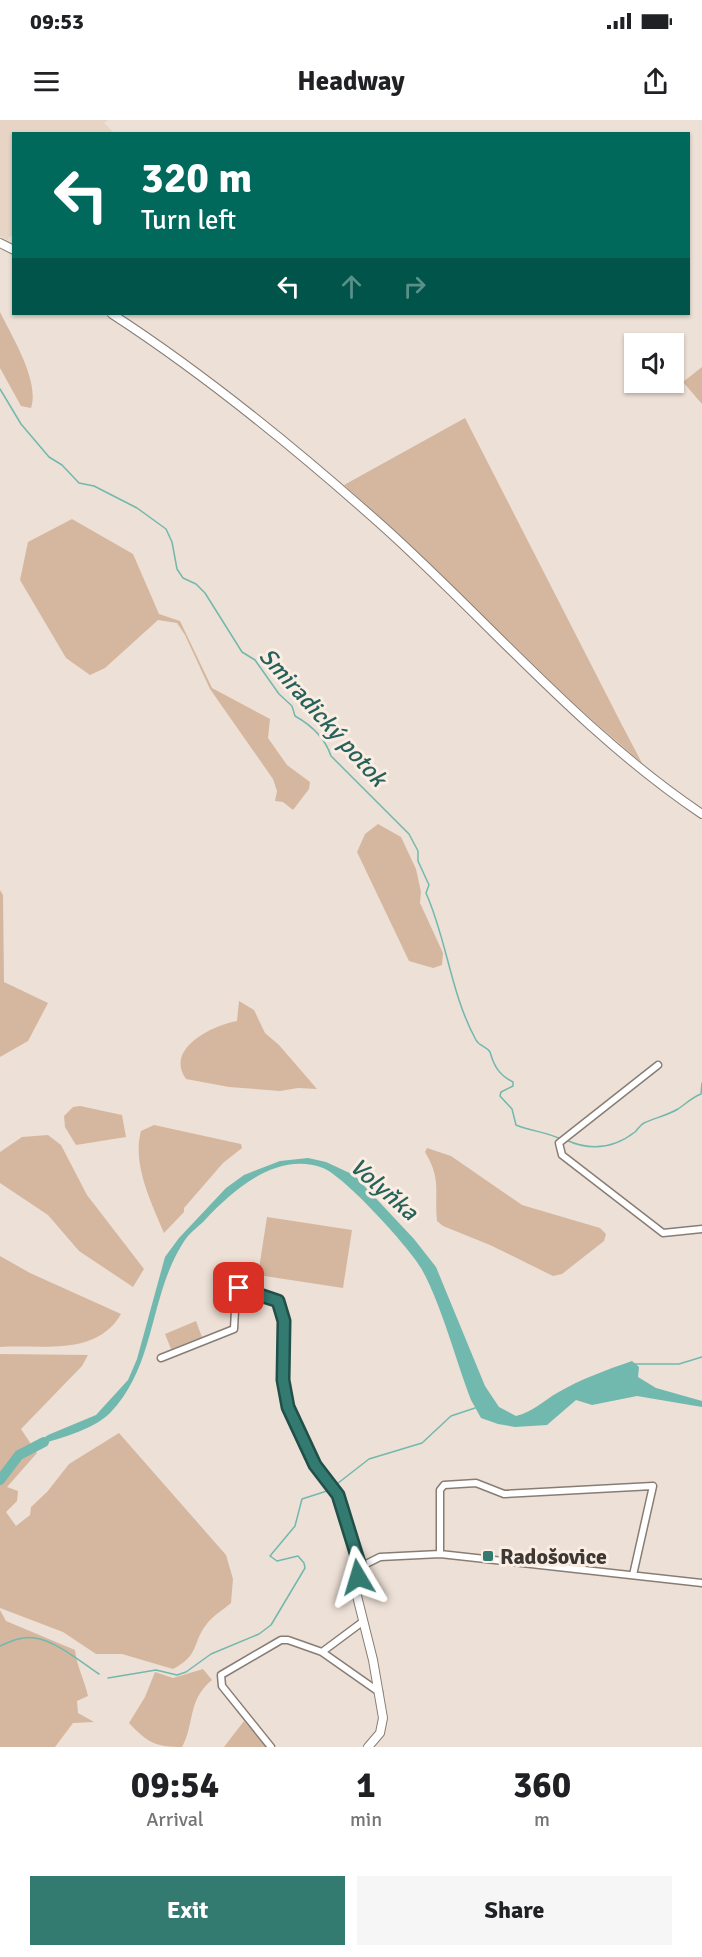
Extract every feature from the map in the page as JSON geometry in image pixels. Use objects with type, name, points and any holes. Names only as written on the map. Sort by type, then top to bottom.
[{"type":"street","points":[[114,315],[149,338],[260,422],[386,530],[608,743],[702,814]]},
{"type":"street","points":[[658,1065],[559,1143],[562,1155],[663,1233],[702,1229]]},
{"type":"street","points":[[161,1358],[234,1329],[236,1291],[239,1288],[278,1301],[284,1321],[283,1380],[288,1407],[300,1439],[332,1488],[360,1566],[357,1596],[361,1623],[379,1692],[383,1727],[368,1747]]},
{"type":"street","points":[[440,1554],[440,1490],[444,1485],[476,1484],[504,1494],[653,1486],[633,1575]]},
{"type":"street","points":[[360,1566],[380,1557],[440,1554],[702,1583]]},
{"type":"street","points":[[322,1652],[361,1623]]},
{"type":"street","points":[[271,1747],[222,1686],[221,1675],[281,1640],[288,1640],[322,1652],[379,1692]]},
{"type":"shaded area","points":[[0,120],[108,120],[104,123],[113,132],[12,132],[12,235],[8,238],[9,241],[0,236]]},
{"type":"shaded area","points":[[0,312],[28,372],[33,397],[31,408],[21,406],[0,368]]},
{"type":"shaded area","points":[[702,367],[702,404],[684,383]]},
{"type":"shaded area","points":[[465,418],[642,763],[563,695],[400,536],[344,485]]},
{"type":"shaded area","points":[[72,519],[133,554],[159,614],[180,621],[212,688],[270,719],[268,738],[287,765],[310,782],[309,789],[293,810],[283,802],[275,801],[277,791],[273,779],[210,689],[177,623],[158,620],[105,668],[90,675],[66,658],[20,580],[28,542]]},
{"type":"shaded area","points":[[378,824],[401,837],[416,869],[421,892],[420,903],[443,953],[442,965],[433,968],[409,961],[357,852],[365,834]]},
{"type":"shaded area","points":[[0,890],[3,895],[4,982],[48,1003],[28,1041],[0,1057]]},
{"type":"shaded area","points":[[239,1001],[254,1010],[265,1033],[279,1045],[317,1089],[298,1088],[280,1091],[229,1087],[186,1079],[181,1068],[181,1057],[186,1048],[216,1027],[237,1021]]},
{"type":"shaded area","points":[[80,1106],[122,1115],[126,1137],[76,1145],[65,1127],[64,1116],[73,1107]]},
{"type":"shaded area","points":[[154,1125],[241,1144],[242,1148],[223,1163],[164,1233],[144,1183],[139,1156],[141,1131]]},
{"type":"shaded area","points":[[48,1135],[61,1145],[87,1195],[144,1269],[133,1287],[79,1251],[48,1215],[0,1183],[0,1152],[22,1137]]},
{"type":"shaded area","points":[[427,1148],[451,1156],[522,1205],[600,1228],[606,1234],[604,1241],[562,1274],[553,1276],[490,1245],[443,1226],[437,1221],[434,1170],[425,1152]]},
{"type":"shaded area","points":[[267,1217],[352,1230],[343,1288],[258,1275]]},
{"type":"shaded area","points":[[0,1256],[30,1273],[121,1314],[110,1328],[98,1337],[83,1343],[51,1347],[0,1347]]},
{"type":"shaded area","points":[[196,1321],[202,1337],[171,1349],[165,1334]]},
{"type":"shaded area","points":[[0,1354],[88,1355],[82,1366],[21,1429],[37,1453],[7,1487],[18,1491],[17,1501],[6,1512],[16,1526],[30,1515],[31,1507],[47,1492],[69,1464],[119,1433],[226,1555],[233,1579],[231,1603],[208,1622],[192,1654],[182,1664],[173,1669],[122,1654],[96,1654],[63,1632],[0,1608]]},
{"type":"shaded area","points":[[0,1610],[6,1621],[75,1650],[88,1696],[77,1701],[78,1713],[94,1722],[73,1723],[55,1747],[0,1747]]},
{"type":"shaded area","points":[[203,1669],[212,1680],[204,1688],[195,1704],[182,1747],[165,1746],[152,1742],[129,1723],[145,1697],[155,1672],[173,1678]]},
{"type":"shaded area","points":[[244,1721],[266,1747],[224,1747]]},
{"type":"water","points":[[308,1158],[326,1162],[354,1175],[414,1239],[436,1267],[485,1386],[499,1407],[516,1416],[522,1414],[575,1383],[632,1361],[639,1367],[638,1377],[656,1388],[702,1401],[702,1407],[637,1396],[592,1405],[576,1400],[547,1425],[515,1427],[481,1418],[471,1400],[435,1298],[414,1258],[375,1213],[333,1174],[323,1168],[306,1164],[289,1165],[257,1176],[243,1186],[216,1208],[185,1240],[164,1285],[136,1374],[125,1394],[110,1413],[84,1430],[32,1447],[48,1435],[96,1415],[128,1380],[137,1359],[165,1257],[179,1238],[226,1188],[244,1175],[280,1161]]},
{"type":"waterway","name":"Smiradický potok","points":[[0,389],[21,424],[49,457],[62,465],[79,483],[94,486],[137,508],[166,529],[172,542],[177,569],[183,578],[196,584],[205,593],[242,652],[255,660],[279,694],[292,706],[295,716],[317,733],[331,756],[409,834],[418,851],[418,861],[429,885],[426,893],[468,1023],[477,1042],[490,1052],[498,1070],[513,1082],[513,1086],[501,1092],[500,1096],[512,1109],[516,1125],[561,1139]]},
{"type":"waterway","name":"Smiradický potok","points":[[566,1140],[593,1147],[618,1142],[627,1138],[644,1123],[678,1109],[701,1094],[702,1083]]},
{"type":"waterway","points":[[634,1364],[679,1364],[702,1357]]},
{"type":"waterway","points":[[333,1487],[369,1459],[422,1443],[451,1416],[475,1408]]},
{"type":"waterway","name":"Volyňka","points":[[0,1480],[19,1455],[44,1442]]},
{"type":"waterway","points":[[108,1678],[156,1670],[177,1675],[186,1672],[211,1654],[259,1634],[271,1625],[305,1568],[298,1556],[277,1561],[270,1556],[295,1526],[302,1499],[330,1490]]},
{"type":"waterway","points":[[0,1646],[23,1638],[43,1640],[63,1649],[99,1674]]},
{"type":"place","name":"Radošovice","points":[[488,1556]]},
{"type":"route","points":[[239,1288],[243,1287],[278,1301],[284,1321],[283,1380],[288,1407],[300,1439],[315,1465],[338,1495],[360,1566],[358,1577]]}]
